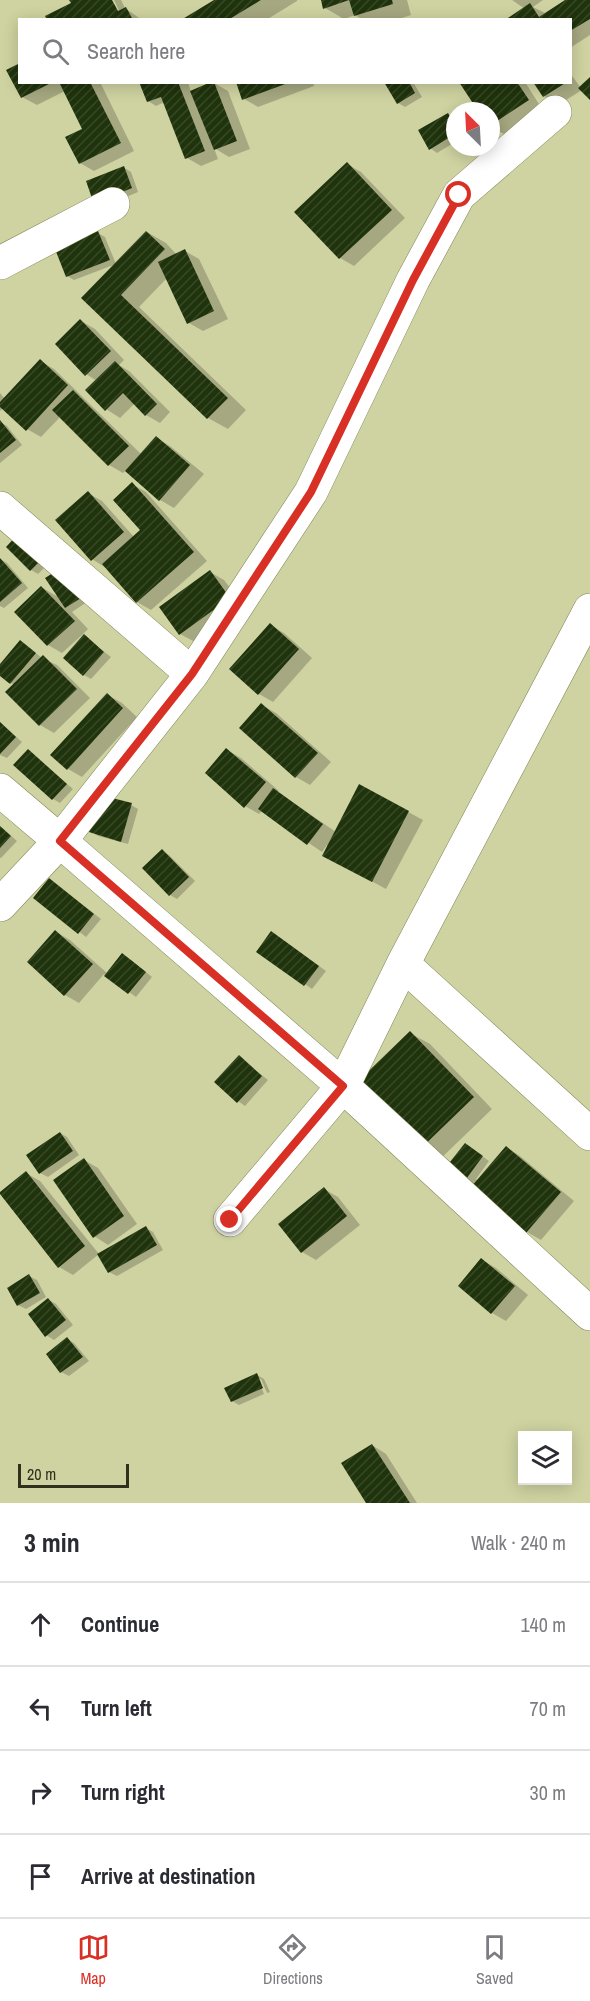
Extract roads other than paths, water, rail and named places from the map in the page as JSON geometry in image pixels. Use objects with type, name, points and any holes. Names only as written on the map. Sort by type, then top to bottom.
[{"type":"street","points":[[0,905],[60,841],[192,674],[311,492],[413,280],[459,195],[555,112]]},
{"type":"street","points":[[0,263],[113,204]]},
{"type":"street","points":[[0,508],[192,674]]},
{"type":"street","points":[[230,1220],[343,1086],[403,964],[590,610]]},
{"type":"street","points":[[0,790],[343,1086],[590,1314]]},
{"type":"street","points":[[403,964],[590,1134]]}]
